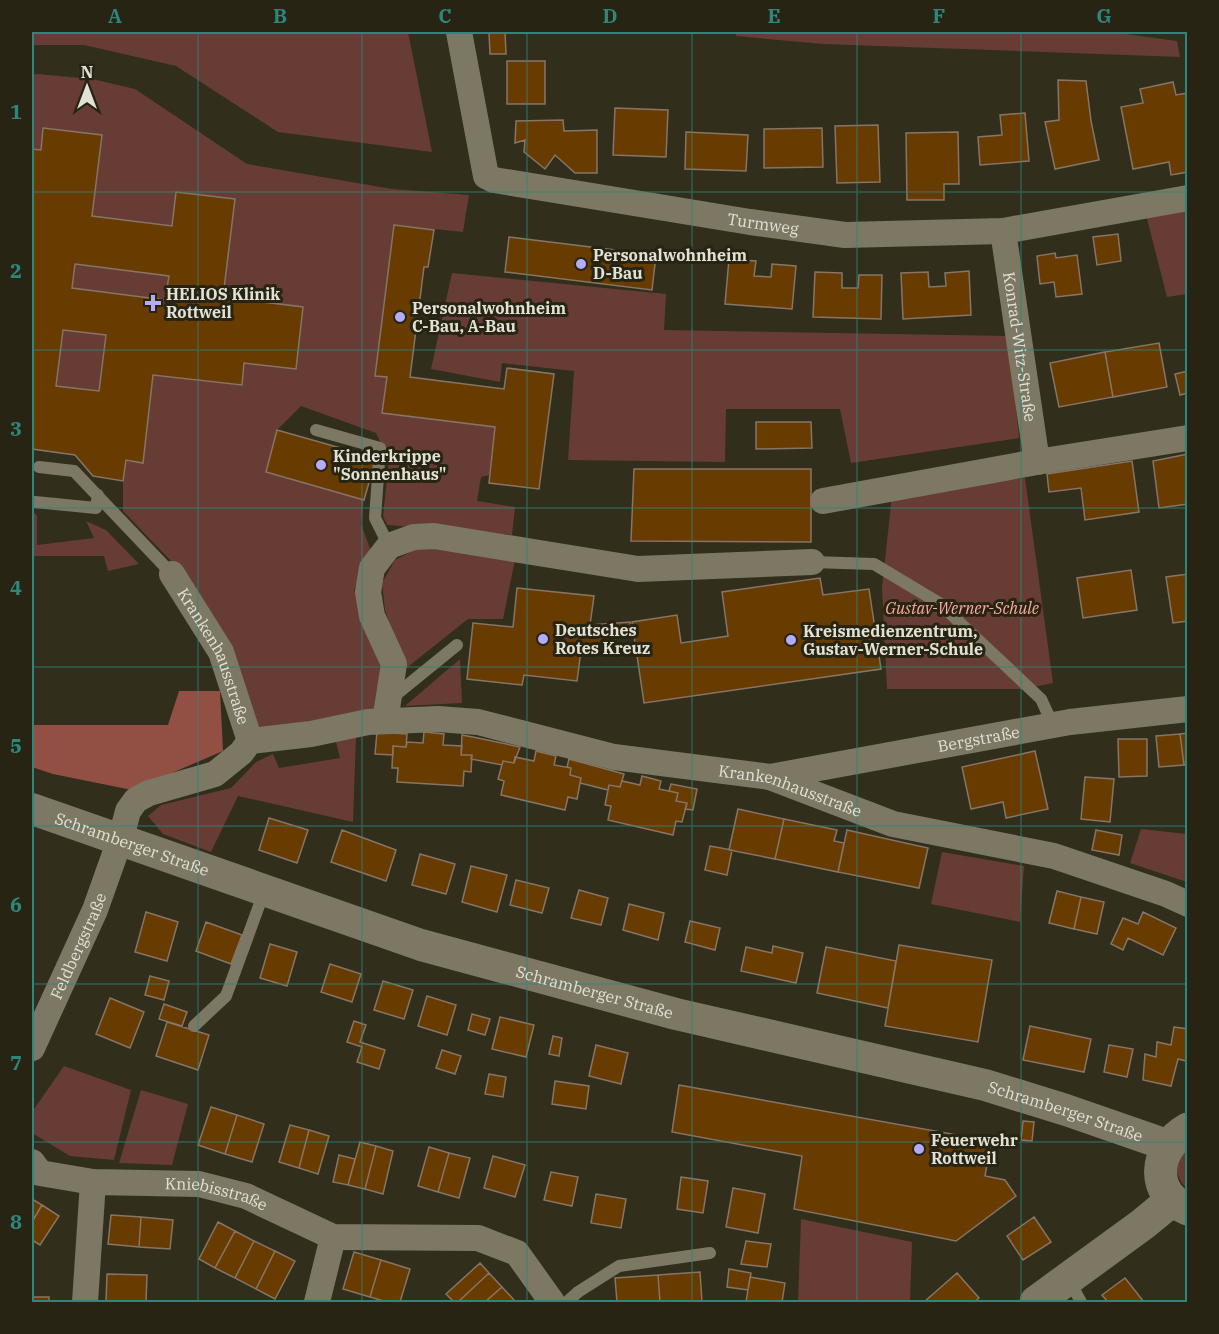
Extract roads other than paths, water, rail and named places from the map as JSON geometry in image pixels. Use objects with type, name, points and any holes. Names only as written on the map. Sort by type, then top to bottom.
[{"type":"main road","points":[[1036,1302],[1075,1291],[1180,1204],[1164,1188],[1160,1173],[1161,1158],[1178,1137]]},
{"type":"street","name":"Turmweg","points":[[459,32],[486,176],[494,180],[844,235],[1003,231],[1188,198]]},
{"type":"street","name":"Konrad-Witz-Straße","points":[[1003,231],[1037,462]]},
{"type":"street","points":[[823,501],[1037,462],[1188,438]]},
{"type":"street","points":[[387,711],[394,664],[372,616],[368,592],[372,568],[389,546],[414,537],[434,536],[638,569],[812,562]]},
{"type":"street","name":"Krankenhausstraße","points":[[172,574],[221,652],[250,741]]},
{"type":"street","name":"Bergstraße","points":[[770,777],[1053,725],[1188,709]]},
{"type":"street","name":"Krankenhausstraße","points":[[119,840],[128,811],[136,800],[149,793],[215,774],[241,753],[250,741],[311,734],[368,722],[387,711],[438,719],[478,722],[614,757],[770,777],[893,824],[1054,856],[1166,894],[1188,904]]},
{"type":"street","name":"Schramberger Straße","points":[[32,809],[421,945],[676,1014],[985,1085],[1066,1110],[1178,1137]]},
{"type":"street","name":"Feldbergstraße","points":[[32,1048],[95,910],[119,840]]},
{"type":"street","name":"Kniebisstraße","points":[[32,1162],[40,1173],[93,1182],[199,1184],[246,1196],[333,1237],[478,1238],[517,1253],[552,1302]]},
{"type":"street","points":[[85,1302],[93,1182]]},
{"type":"street","points":[[317,1302],[333,1237]]},
{"type":"lane","points":[[316,430],[380,448],[375,518],[389,546]]},
{"type":"lane","points":[[39,467],[74,471],[172,574]]},
{"type":"lane","points":[[35,502],[96,508],[98,495]]},
{"type":"lane","points":[[812,562],[874,564],[939,603],[1041,699],[1053,725]]},
{"type":"lane","points":[[387,711],[457,645]]},
{"type":"lane","points":[[194,1026],[226,996],[264,891]]},
{"type":"lane","points":[[567,1302],[578,1292],[619,1266],[710,1253]]},
{"type":"place","name":"Personalwohnheim D-Bau","points":[[581,264]]},
{"type":"place","name":"HELIOS Klinik Rottweil","points":[[153,303]]},
{"type":"place","name":"Personalwohnheim C-Bau, A-Bau","points":[[400,317]]},
{"type":"place","name":"Kinderkrippe \"Sonnenhaus\"","points":[[321,465]]},
{"type":"place","name":"Deutsches Rotes Kreuz","points":[[543,639]]},
{"type":"place","name":"Kreismedienzentrum, Gustav-Werner-Schule","points":[[791,640]]},
{"type":"place","name":"Feuerwehr Rottweil","points":[[919,1149]]},
{"type":"park label","name":"Gustav-Werner-Schule","points":[[962,608]]}]
